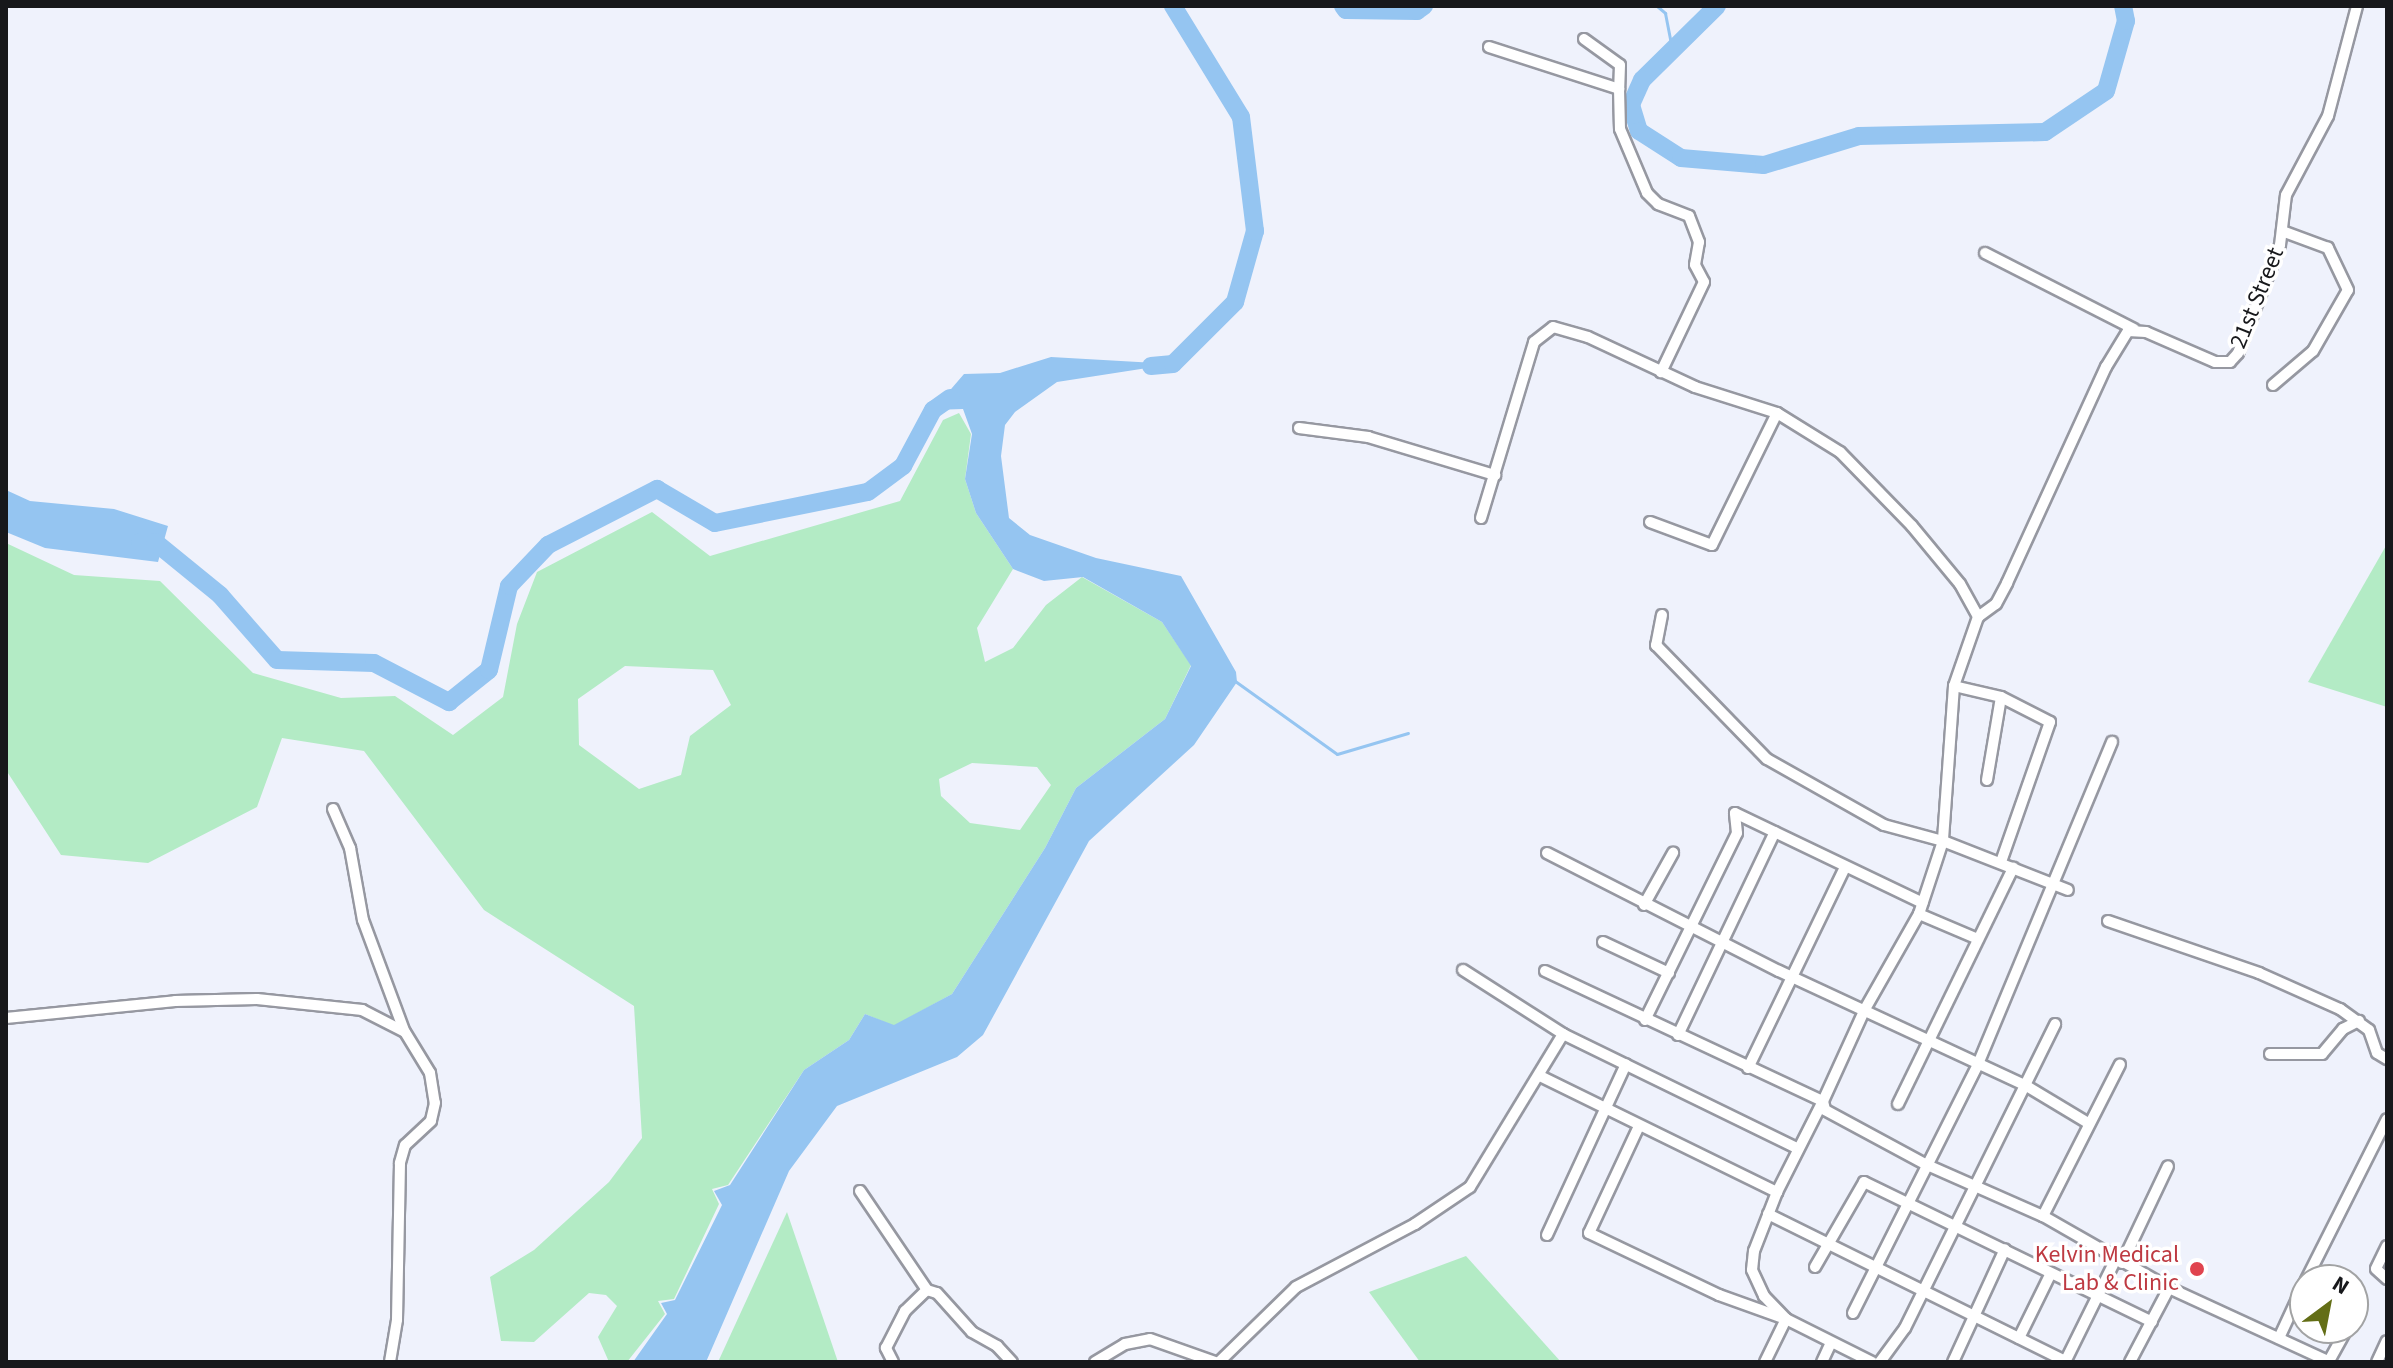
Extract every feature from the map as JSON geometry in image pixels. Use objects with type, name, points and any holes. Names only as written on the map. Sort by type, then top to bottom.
[{"type":"street","name":"21st Street","points":[[2134,329],[2215,362],[2230,362],[2238,353],[2282,231],[2286,195],[2328,116],[2357,6]]},
{"type":"street","points":[[1584,39],[1620,65],[1620,129],[1647,193],[1658,204],[1689,216],[1699,242],[1695,265],[1704,282],[1661,372]]},
{"type":"street","points":[[1489,47],[1619,89]]},
{"type":"street","points":[[2273,385],[2313,351],[2348,290],[2328,248],[2282,231]]},
{"type":"street","points":[[1786,1319],[1764,1296],[1752,1270],[1768,1214],[1865,1009],[1921,908],[1943,841],[1954,686],[1978,617],[1996,604],[2106,367],[2123,337],[2134,329],[1985,253]]},
{"type":"street","points":[[1481,518],[1531,351],[1544,329],[1553,327],[1588,337],[1661,372],[1777,413],[1840,452],[1960,584],[1978,617]]},
{"type":"street","points":[[1650,522],[1712,545],[1777,413]]},
{"type":"street","points":[[1299,428],[1368,437],[1495,475]]},
{"type":"street","points":[[1662,615],[1656,645],[1767,759],[1884,825],[1943,841],[2068,890]]},
{"type":"street","points":[[1954,686],[2001,697],[2050,722],[2001,862]]},
{"type":"street","points":[[1987,780],[2001,697]]},
{"type":"street","points":[[1853,1313],[1925,1164],[1978,1064],[2112,742]]},
{"type":"street","points":[[333,809],[350,848],[363,920],[405,1032],[430,1073],[435,1103],[431,1121],[405,1145],[400,1163],[397,1320],[390,1362]]},
{"type":"street","points":[[1645,1020],[1737,833],[1735,813],[1845,867],[1978,939]]},
{"type":"street","points":[[1678,1035],[1775,832]]},
{"type":"street","points":[[1547,853],[1690,928],[2025,1085],[2088,1123]]},
{"type":"street","points":[[1644,905],[1673,853]]},
{"type":"street","points":[[1748,1068],[1845,867]]},
{"type":"street","points":[[1898,1104],[2013,868]]},
{"type":"street","points":[[2108,921],[2259,973],[2359,1021],[2375,1039],[2377,1053],[2387,1059]]},
{"type":"street","points":[[1603,942],[1669,973]]},
{"type":"street","points":[[1463,970],[1563,1034],[1797,1148]]},
{"type":"street","points":[[1545,971],[1823,1101],[1833,1117],[1925,1164],[2043,1216],[2169,1288],[2330,1362],[2339,1344]]},
{"type":"street","points":[[6,1018],[175,1001],[257,999],[362,1010],[405,1032]]},
{"type":"street","points":[[2270,1054],[2322,1054],[2343,1029],[2359,1021]]},
{"type":"street","points":[[1880,1362],[1896,1345],[2055,1024]]},
{"type":"street","points":[[1095,1362],[1125,1344],[1150,1339],[1217,1362],[1296,1287],[1415,1224],[1470,1187],[1542,1077],[1563,1034]]},
{"type":"street","points":[[1547,1235],[1626,1064]]},
{"type":"street","points":[[2043,1216],[2120,1064]]},
{"type":"street","points":[[1542,1077],[1777,1192]]},
{"type":"street","points":[[2314,1264],[2387,1119]]},
{"type":"street","points":[[1639,1126],[1589,1233],[1719,1295],[1786,1319],[1872,1362]]},
{"type":"street","points":[[1768,1214],[2065,1362],[2168,1166]]},
{"type":"street","points":[[1815,1267],[1860,1183],[1955,1225],[2152,1322]]},
{"type":"street","points":[[860,1191],[927,1290],[937,1293],[972,1332],[1012,1362]]},
{"type":"street","points":[[2387,1246],[2376,1269],[2387,1279]]},
{"type":"street","points":[[1953,1362],[2005,1249]]},
{"type":"street","points":[[2019,1338],[2051,1273]]},
{"type":"street","points":[[2130,1362],[2169,1288]]},
{"type":"street","points":[[893,1362],[886,1348],[905,1311],[927,1290]]},
{"type":"street","points":[[2279,1338],[2289,1317]]},
{"type":"street","points":[[1765,1362],[1786,1319]]},
{"type":"street","points":[[2377,1362],[2387,1341]]},
{"type":"street","points":[[1822,1362],[1831,1343]]},
{"type":"green space","points":[[959,413],[971,434],[965,479],[976,513],[1013,569],[977,628],[985,662],[1013,648],[1046,605],[1082,577],[1162,622],[1191,665],[1165,719],[1076,788],[1045,848],[952,994],[894,1026],[865,1014],[849,1040],[804,1070],[728,1185],[712,1189],[719,1204],[674,1299],[658,1301],[665,1314],[627,1362],[609,1362],[598,1337],[617,1306],[606,1295],[589,1293],[534,1342],[501,1341],[490,1277],[534,1250],[609,1182],[642,1138],[634,1006],[484,910],[364,751],[282,738],[257,807],[148,863],[61,855],[6,770],[6,543],[74,575],[160,581],[253,673],[341,698],[395,696],[453,735],[503,697],[517,624],[537,572],[652,512],[710,556],[900,501],[943,420]],"holes":[[[625,666],[713,670],[731,705],[690,736],[681,775],[639,789],[579,745],[578,699]],[[972,763],[1037,767],[1051,785],[1020,830],[970,823],[941,796],[939,779]]]},
{"type":"green space","points":[[2387,544],[2387,707],[2308,682]]},
{"type":"green space","points":[[787,1212],[838,1362],[718,1362]]},
{"type":"green space","points":[[1466,1256],[1561,1362],[1420,1362],[1369,1292]]},
{"type":"water","points":[[1051,357],[1173,364],[1057,382],[1015,412],[1005,425],[1001,456],[1009,518],[1030,535],[1096,558],[1181,576],[1236,672],[1237,682],[1194,745],[1089,841],[983,1035],[957,1057],[837,1106],[789,1171],[706,1362],[633,1362],[667,1314],[661,1303],[675,1300],[722,1205],[714,1191],[730,1185],[804,1070],[849,1040],[865,1014],[894,1025],[952,994],[1045,848],[1076,788],[1165,719],[1191,666],[1162,622],[1083,577],[1044,581],[1013,569],[976,513],[965,479],[972,434],[963,409],[933,410],[964,374],[1000,373]]},
{"type":"water","points":[[6,490],[30,501],[114,509],[168,526],[158,562],[45,548],[6,532]]},
{"type":"waterway","points":[[1151,366],[1173,364],[1235,302],[1255,231],[1241,117],[1173,6]]},
{"type":"waterway","points":[[1343,6],[1346,10],[1417,11],[1424,6]]},
{"type":"waterway","points":[[1657,6],[1665,13],[1672,49]]},
{"type":"waterway","points":[[1717,6],[1642,80],[1631,105],[1639,131],[1681,158],[1764,165],[1859,136],[2045,132],[2106,91],[2126,21],[2123,6]]},
{"type":"waterway","points":[[140,542],[155,542],[220,595],[277,660],[374,663],[449,702],[489,670],[509,586],[548,545],[657,489],[715,523],[868,492],[903,466],[933,410],[950,398]]},
{"type":"waterway","points":[[1235,681],[1337,754],[1408,733]]},
{"type":"place","name":"Kelvin Medical Lab & Clinic","points":[[2197,1269]]}]
